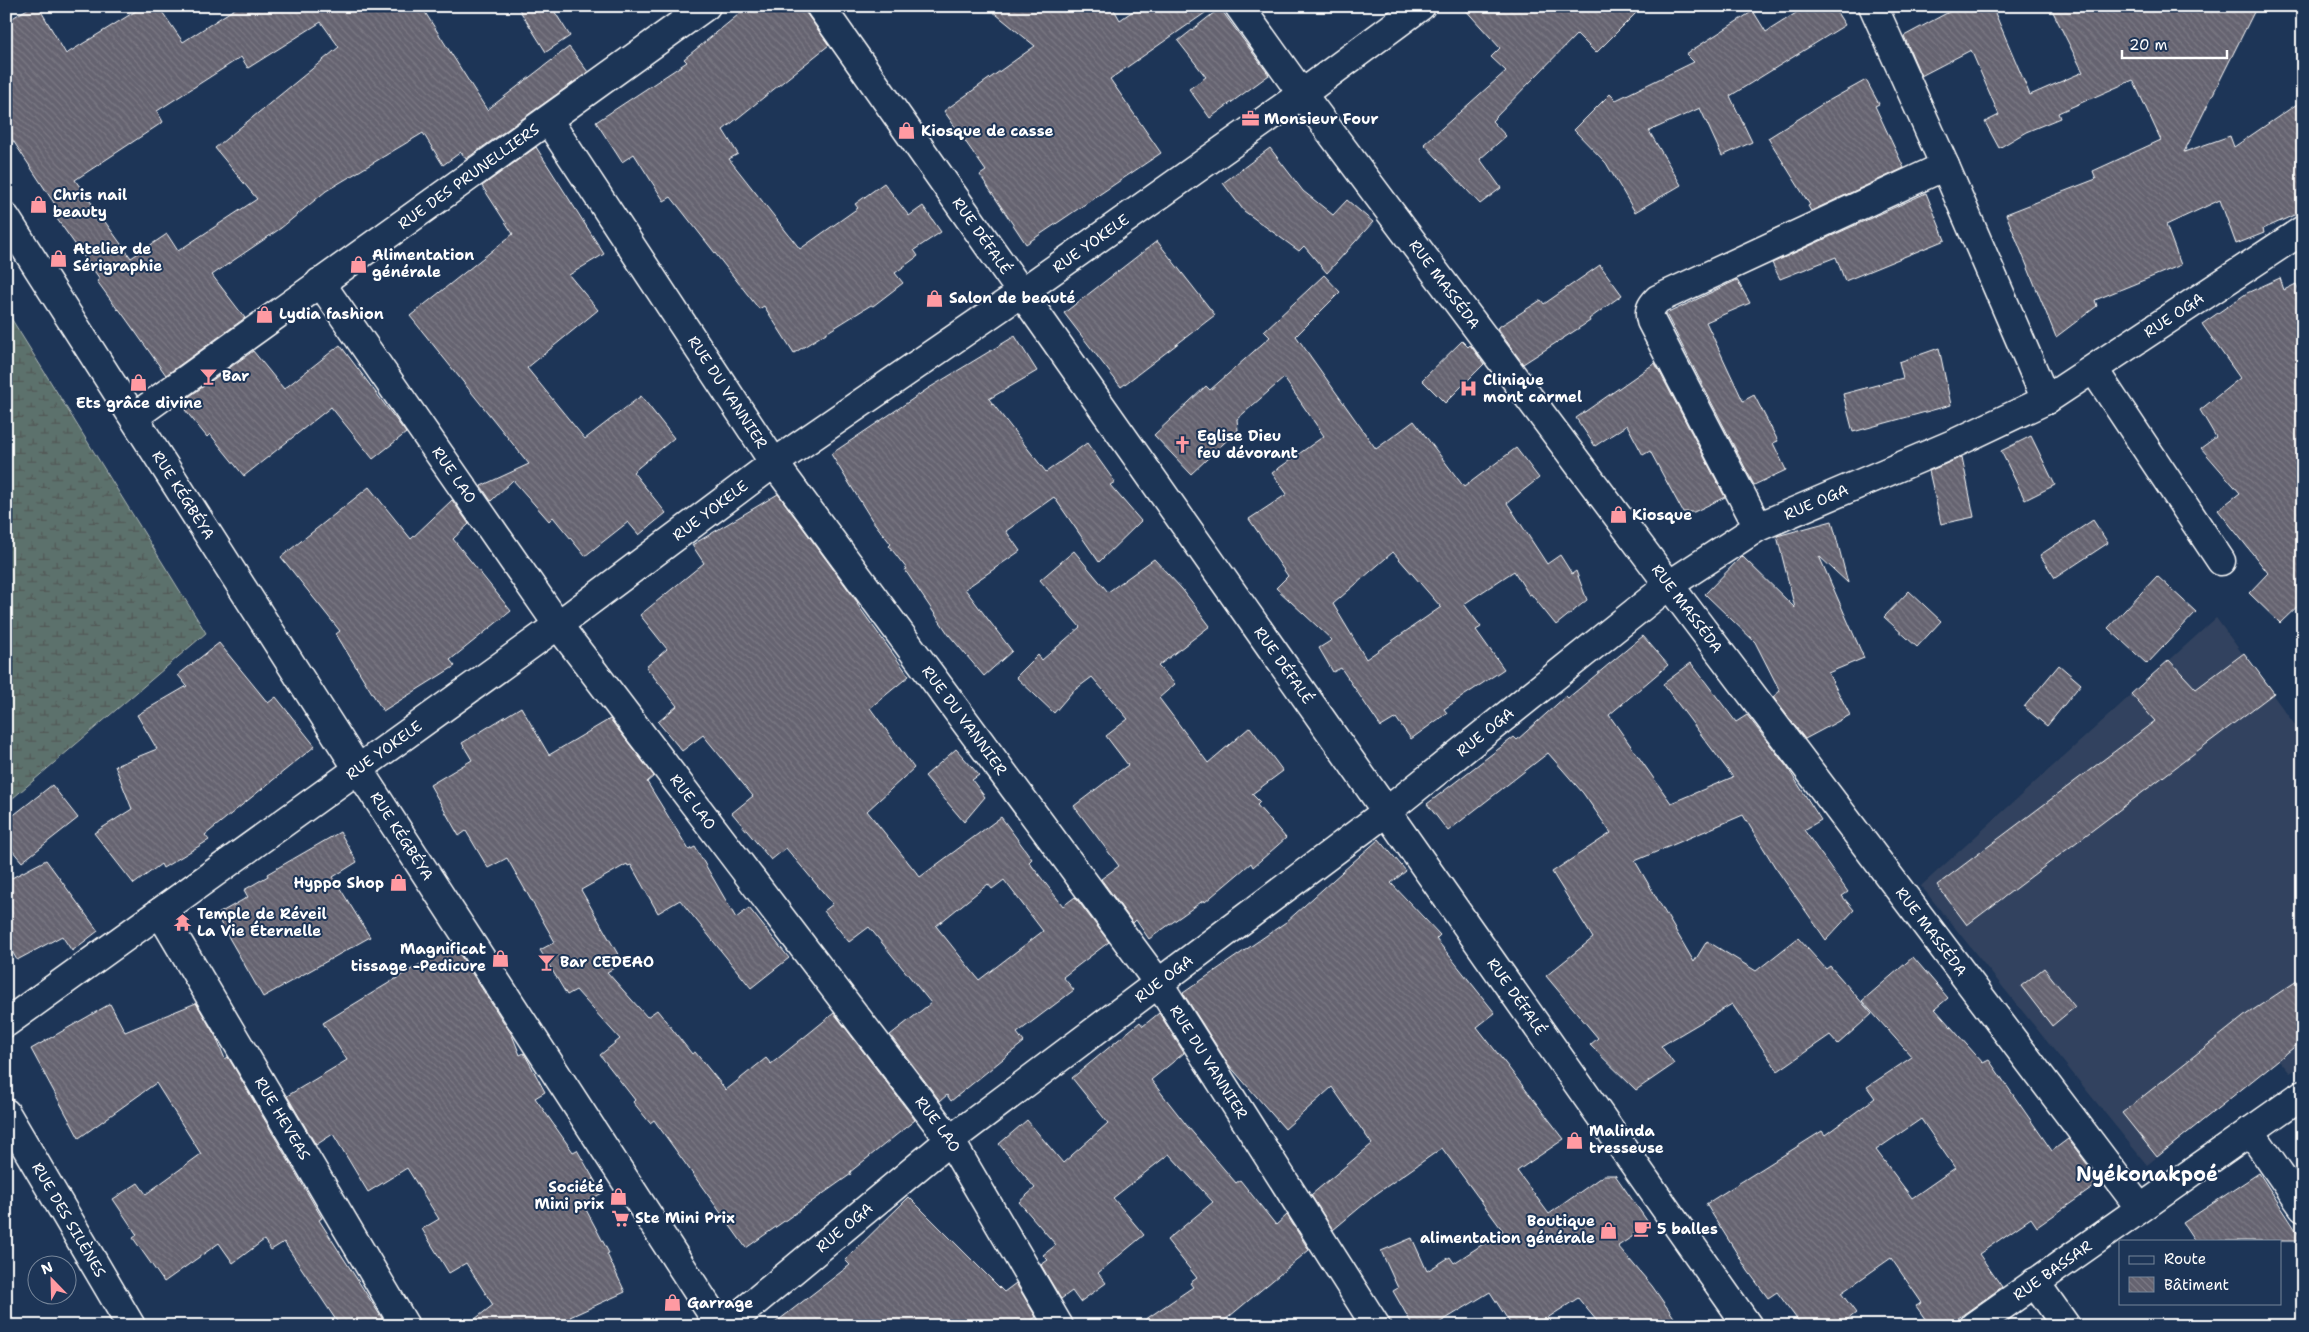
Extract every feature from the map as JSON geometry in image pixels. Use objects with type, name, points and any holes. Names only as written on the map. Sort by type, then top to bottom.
[{"type":"street","name":"RUE DES PRUNELLIERS","points":[[134,416],[706,6]]},
{"type":"street","name":"RUE DÉFALÉ","points":[[820,6],[1748,1326]]},
{"type":"street","name":"RUE MASSÉDA","points":[[1239,6],[1302,94],[1670,585],[2140,1208]]},
{"type":"street","name":"RUE YOKELE","points":[[6,1024],[558,625],[774,463],[1021,293],[1302,94],[1421,6]]},
{"type":"street","points":[[1873,6],[1946,166],[2046,400]]},
{"type":"street","name":"RUE DU VANNIER","points":[[548,120],[774,463],[1159,984],[1376,1326]]},
{"type":"street","points":[[1758,526],[1651,321],[1649,314],[1652,305],[1658,299],[1946,166]]},
{"type":"street","name":"RUE KÉGBÉYA","points":[[6,218],[358,769],[720,1326]]},
{"type":"street","name":"RUE OGA","points":[[726,1326],[950,1140],[1386,812],[1670,585],[1758,526],[1953,444],[2046,400],[2303,230]]},
{"type":"street","name":"RUE LAO","points":[[320,282],[558,625],[950,1140],[1060,1326]]},
{"type":"street","points":[[2094,370],[2221,561]]},
{"type":"street","name":"RUE HEVEAS","points":[[160,912],[405,1326]]},
{"type":"street","name":"RUE BASSAR","points":[[1974,1326],[2303,1094]]},
{"type":"street","name":"RUE DES SILÈNES","points":[[6,1113],[131,1326]]},
{"type":"street","points":[[2250,1131],[2303,1207]]},
{"type":"street","points":[[2035,1282],[2066,1326]]},
{"type":"shaded area","points":[[2216,618],[2303,736],[2303,1064],[2290,1073],[2279,1060],[2147,1165],[1921,886]]},
{"type":"green space","points":[[6,310],[206,633],[6,804]]},
{"type":"building","points":[[32,6],[38,6],[66,54],[144,6],[158,6],[183,42],[239,6],[421,6],[487,110],[569,47],[588,72],[466,159],[461,152],[443,165],[423,133],[326,191],[281,228],[212,275],[245,318],[166,375],[97,281],[100,279],[57,219],[62,215],[6,130],[6,22]],"holes":[[[321,22],[339,47],[215,148],[257,199],[178,251],[167,234],[131,258],[75,180],[163,122],[157,111],[241,57],[248,68]]]},
{"type":"building","points":[[517,6],[551,6],[570,36],[546,52]]},
{"type":"building","points":[[749,6],[801,6],[829,45],[723,130],[738,154],[729,159],[800,249],[858,208],[855,204],[884,183],[909,216],[923,206],[941,232],[914,250],[918,256],[895,273],[903,283],[873,306],[871,305],[794,353],[764,306],[759,309],[671,197],[664,201],[634,154],[622,162],[596,122],[687,62],[684,59]]},
{"type":"building","points":[[986,6],[1112,6],[1120,20],[1140,6],[1215,6],[1110,79],[1161,153],[1026,244],[980,175],[986,171],[944,111],[1035,46]]},
{"type":"building","points":[[1462,6],[1643,6],[1596,53],[1577,34],[1492,121],[1506,136],[1480,159],[1501,188],[1480,204],[1424,144],[1506,71],[1491,57],[1500,48]]},
{"type":"building","points":[[1807,6],[1833,6],[1845,25],[1730,96],[1752,142],[1722,156],[1700,108],[1649,131],[1681,185],[1635,212],[1606,163],[1574,130],[1610,94],[1616,100],[1694,62],[1686,54],[1753,11],[1766,32]]},
{"type":"building","points":[[1960,6],[1992,6],[2030,95],[2083,72],[2050,6],[2257,6],[2184,152],[2230,136],[2234,147],[2303,100],[2303,211],[2263,229],[2264,233],[2236,244],[2220,200],[2166,225],[2181,265],[2095,300],[2097,306],[2056,337],[2006,214],[2096,179],[2093,171],[2161,140],[2133,80],[2058,113],[2060,118],[2026,132],[1999,148],[1985,122],[1999,115],[1971,50],[1921,76],[1904,36]]},
{"type":"building","points":[[1220,8],[1269,75],[1210,118],[1189,89],[1206,77],[1178,41]]},
{"type":"building","points":[[1866,80],[1879,104],[1875,106],[1904,168],[1811,211],[1808,206],[1810,205],[1768,138]]},
{"type":"building","points":[[536,147],[604,254],[569,275],[598,310],[527,368],[585,439],[641,396],[674,438],[633,472],[666,513],[639,535],[628,522],[585,556],[553,517],[549,521],[513,480],[491,501],[481,486],[529,464],[410,316],[513,234],[482,186]]},
{"type":"building","points":[[1270,148],[1303,191],[1333,215],[1347,200],[1373,222],[1327,273],[1304,246],[1299,251],[1244,211],[1223,183]]},
{"type":"building","points":[[1926,193],[1945,240],[1845,281],[1836,257],[1780,279],[1772,263]]},
{"type":"building","points":[[1157,241],[1215,315],[1121,387],[1064,313]]},
{"type":"building","points":[[1600,265],[1622,295],[1589,319],[1590,321],[1523,364],[1497,328],[1541,300],[1544,304]]},
{"type":"building","points":[[1324,275],[1340,292],[1296,336],[1376,449],[1414,421],[1464,487],[1516,448],[1539,478],[1507,503],[1547,564],[1560,555],[1572,574],[1576,571],[1587,600],[1556,625],[1531,594],[1529,595],[1514,571],[1464,604],[1481,627],[1476,630],[1504,669],[1444,709],[1447,713],[1411,739],[1396,718],[1381,727],[1341,668],[1333,672],[1319,648],[1332,640],[1276,588],[1288,576],[1249,519],[1287,494],[1272,473],[1324,436],[1284,378],[1237,419],[1238,430],[1191,474],[1154,435],[1206,386],[1210,390],[1270,337],[1264,331]],"holes":[[[1393,552],[1441,607],[1366,659],[1333,604]]]},
{"type":"building","points":[[2280,278],[2284,290],[2296,284],[2303,299],[2303,601],[2280,623],[2249,593],[2268,573],[2218,510],[2240,493],[2201,448],[2216,437],[2200,410],[2240,378],[2202,324],[2247,293]]},
{"type":"building","points":[[1737,280],[1750,303],[1706,322],[1743,401],[1754,395],[1778,441],[1773,443],[1786,470],[1754,485],[1666,314]]},
{"type":"building","points":[[1015,336],[1037,371],[989,399],[1046,472],[1087,443],[1115,482],[1110,485],[1141,521],[1099,562],[1054,497],[1006,531],[1020,551],[965,589],[1012,651],[984,676],[949,635],[905,570],[907,569],[889,546],[891,544],[872,520],[831,454],[929,388]]},
{"type":"building","points":[[1462,341],[1468,347],[1470,345],[1484,364],[1445,403],[1422,380]]},
{"type":"building","points":[[340,345],[406,433],[373,459],[331,407],[244,476],[210,434],[207,437],[185,410],[188,407],[183,401],[253,351],[284,389]]},
{"type":"building","points":[[1939,348],[1951,405],[1853,432],[1843,394],[1903,378],[1899,362]]},
{"type":"building","points":[[1655,363],[1725,497],[1694,512],[1683,512],[1650,451],[1643,455],[1627,425],[1595,446],[1576,418]]},
{"type":"building","points":[[2031,436],[2055,485],[2025,500],[2001,451]]},
{"type":"building","points":[[1962,457],[1974,517],[1941,524],[1929,471]]},
{"type":"building","points":[[369,487],[411,539],[452,500],[469,524],[453,539],[511,611],[450,660],[455,666],[383,711],[336,634],[340,631],[281,557]]},
{"type":"building","points":[[778,494],[909,676],[870,708],[914,768],[867,811],[920,877],[1001,817],[1032,859],[1029,862],[1063,906],[1075,897],[1109,942],[1063,977],[1074,990],[1017,1033],[1024,1042],[951,1101],[947,1095],[940,1101],[890,1035],[931,1003],[869,927],[849,942],[824,911],[833,904],[786,848],[771,860],[732,813],[753,796],[703,735],[682,751],[658,722],[677,706],[646,667],[667,649],[640,615],[704,563],[692,545]],"holes":[[[1004,880],[1043,931],[979,980],[936,926],[988,884],[992,889]]]},
{"type":"building","points":[[2093,520],[2108,543],[2055,578],[2040,555]]},
{"type":"building","points":[[1832,521],[1848,583],[1819,556],[1864,658],[1828,673],[1850,715],[1805,739],[1773,697],[1780,691],[1755,642],[1705,594],[1742,556],[1795,608],[1777,536]]},
{"type":"building","points":[[1074,551],[1108,592],[1154,559],[1182,589],[1210,626],[1158,666],[1175,684],[1159,698],[1208,763],[1250,727],[1283,771],[1252,794],[1260,802],[1257,805],[1286,838],[1253,867],[1251,863],[1205,902],[1204,900],[1149,939],[1136,920],[1133,923],[1101,879],[1119,866],[1074,806],[1128,765],[1106,736],[1128,719],[1092,677],[1072,692],[1054,713],[1016,677],[1038,655],[1042,660],[1080,627],[1040,580]]},
{"type":"building","points":[[2157,576],[2196,612],[2147,664],[2108,628]]},
{"type":"building","points":[[1909,591],[1941,621],[1917,647],[1884,617]]},
{"type":"building","points":[[1643,636],[1668,665],[1609,715],[1671,803],[1733,777],[1663,684],[1691,663],[1736,722],[1747,715],[1787,767],[1821,820],[1804,830],[1848,892],[1842,896],[1854,910],[1826,940],[1775,867],[1743,815],[1635,861],[1694,962],[1707,941],[1756,971],[1798,938],[1826,969],[1830,966],[1872,1014],[1838,1044],[1830,1035],[1778,1071],[1732,1004],[1661,1046],[1674,1064],[1636,1090],[1590,1045],[1598,1038],[1546,976],[1593,938],[1552,872],[1611,833],[1583,793],[1548,753],[1448,831],[1427,804],[1514,737],[1517,740],[1566,696],[1568,698]]},
{"type":"building","points":[[219,643],[268,703],[276,697],[315,746],[205,835],[209,840],[163,868],[161,864],[134,884],[94,833],[132,809],[115,766],[157,749],[137,715],[187,686],[178,675]]},
{"type":"building","points":[[2244,653],[2274,693],[1967,925],[1937,885],[2155,721],[2131,694],[2169,660],[2196,689]]},
{"type":"building","points":[[2059,665],[2081,684],[2047,726],[2024,707]]},
{"type":"building","points":[[521,707],[549,755],[610,719],[654,776],[647,782],[689,850],[695,847],[736,918],[749,908],[789,958],[751,988],[680,900],[658,913],[631,865],[628,866],[627,864],[581,890],[623,963],[607,972],[647,1017],[657,1010],[692,1054],[695,1052],[726,1090],[766,1058],[771,1064],[834,1013],[915,1120],[850,1172],[851,1174],[746,1248],[654,1120],[650,1123],[633,1102],[635,1100],[600,1055],[620,1039],[576,990],[567,995],[540,950],[555,942],[507,858],[488,868],[466,831],[459,836],[430,785],[472,760],[462,743]]},
{"type":"building","points":[[956,749],[979,775],[972,780],[985,797],[964,822],[925,776]]},
{"type":"building","points":[[52,785],[78,818],[22,862],[6,843],[6,821]]},
{"type":"building","points":[[340,832],[357,862],[333,877],[370,937],[263,997],[216,915],[248,897],[244,890],[268,876],[267,874]]},
{"type":"building","points":[[1379,839],[1406,871],[1391,883],[1440,935],[1436,939],[1495,1013],[1477,1027],[1564,1139],[1517,1171],[1549,1214],[1604,1175],[1615,1175],[1650,1225],[1618,1246],[1652,1286],[1680,1326],[1601,1326],[1578,1298],[1535,1326],[1512,1326],[1490,1292],[1434,1326],[1413,1326],[1393,1291],[1398,1288],[1381,1251],[1412,1238],[1427,1271],[1450,1257],[1454,1263],[1503,1231],[1442,1148],[1376,1194],[1333,1230],[1311,1195],[1372,1144],[1332,1087],[1285,1129],[1228,1064],[1183,993],[1286,922]]},
{"type":"building","points":[[46,860],[98,931],[72,951],[62,936],[17,960],[6,941],[6,881]]},
{"type":"building","points":[[453,944],[512,1035],[520,1055],[524,1053],[545,1092],[535,1098],[573,1152],[577,1150],[602,1193],[583,1204],[609,1253],[607,1254],[625,1292],[570,1317],[576,1326],[466,1326],[493,1305],[466,1263],[449,1273],[422,1229],[439,1219],[407,1168],[368,1192],[333,1134],[316,1145],[287,1096],[347,1060],[323,1023]]},
{"type":"building","points":[[1913,957],[1948,998],[1935,1009],[1983,1063],[1989,1060],[2052,1151],[2068,1139],[2101,1182],[2037,1227],[2031,1218],[1979,1254],[2002,1287],[1947,1326],[1930,1326],[1916,1306],[1922,1303],[1891,1258],[1841,1293],[1856,1313],[1839,1326],[1802,1326],[1777,1292],[1768,1298],[1748,1271],[1706,1204],[1822,1131],[1825,1135],[1875,1098],[1867,1087],[1912,1057],[1862,1001]],"holes":[[[1921,1119],[1955,1168],[1912,1198],[1876,1150]]]},
{"type":"building","points":[[2044,968],[2075,1007],[2052,1026],[2021,986]]},
{"type":"building","points":[[2303,977],[2303,1040],[2157,1157],[2122,1113],[2247,1014]]},
{"type":"building","points":[[196,1003],[216,1037],[225,1059],[228,1057],[322,1218],[319,1220],[387,1326],[340,1326],[284,1242],[271,1250],[264,1240],[233,1263],[219,1243],[164,1282],[133,1238],[137,1235],[113,1199],[138,1183],[146,1194],[201,1154],[156,1083],[79,1138],[31,1049],[110,1004],[125,1032]]},
{"type":"building","points":[[1159,1013],[1184,1053],[1151,1080],[1236,1183],[1240,1180],[1276,1225],[1287,1215],[1309,1250],[1218,1326],[1136,1326],[1193,1287],[1190,1283],[1197,1278],[1167,1240],[1213,1202],[1169,1154],[1113,1198],[1144,1235],[1098,1273],[1106,1283],[1080,1302],[1072,1291],[1061,1299],[1041,1265],[1048,1260],[1043,1255],[1056,1245],[1019,1202],[1035,1188],[999,1144],[1027,1120],[1063,1163],[1108,1123],[1072,1078],[1140,1022],[1143,1026]]},
{"type":"building","points":[[2259,1173],[2303,1241],[2194,1240],[2183,1223]]},
{"type":"building","points":[[909,1197],[1004,1292],[1016,1283],[1036,1317],[1024,1326],[771,1326],[850,1265],[845,1260]]},
{"type":"place","name":"Monsieur Four","points":[[1250,119]]},
{"type":"place","name":"Kiosque de casse","points":[[907,131]]},
{"type":"place","name":"Chris nail beauty","points":[[39,204]]},
{"type":"place","name":"Atelier de Sérigraphie","points":[[59,258]]},
{"type":"place","name":"Alimentation générale","points":[[358,264]]},
{"type":"place","name":"Salon de beauté","points":[[935,298]]},
{"type":"place","name":"Lydia fashion","points":[[265,314]]},
{"type":"place","name":"Bar","points":[[208,376]]},
{"type":"place","name":"Ets grâce divine","points":[[139,382]]},
{"type":"place","name":"Clinique mont carmel","points":[[1469,389]]},
{"type":"place","name":"Eglise Dieu feu dévorant","points":[[1183,445]]},
{"type":"place","name":"Kiosque","points":[[1618,515]]},
{"type":"place","name":"Hyppo Shop","points":[[398,883]]},
{"type":"place","name":"Temple de Réveil La Vie Éternelle","points":[[183,923]]},
{"type":"place","name":"Magnificat tissage -Pedicure","points":[[500,958]]},
{"type":"place","name":"Bar CEDEAO","points":[[546,962]]},
{"type":"place","name":"Malinda tresseuse","points":[[1575,1140]]},
{"type":"place","name":"Société Mini prix","points":[[618,1196]]},
{"type":"place","name":"Ste Mini Prix","points":[[621,1218]]},
{"type":"place","name":"5 balles","points":[[1643,1229]]},
{"type":"place","name":"Boutique alimentation générale","points":[[1609,1230]]},
{"type":"place","name":"Garrage","points":[[673,1303]]},
{"type":"district","name":"Nyékonakpoé","points":[[2147,1174]]}]
